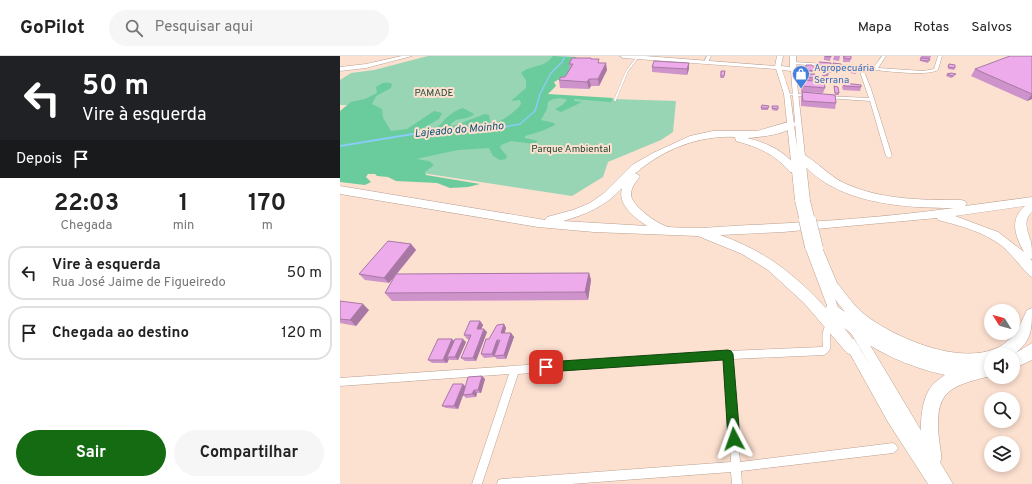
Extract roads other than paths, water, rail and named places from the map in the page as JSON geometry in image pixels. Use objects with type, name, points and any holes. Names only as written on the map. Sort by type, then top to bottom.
[{"type":"highway","points":[[538,223],[570,216],[604,200],[637,166],[677,145],[696,137],[714,134],[745,135],[768,133],[792,124]]},
{"type":"highway","points":[[745,135],[769,143],[798,163]]},
{"type":"highway","points":[[664,230],[640,217],[631,209],[626,198],[627,188],[633,177],[645,168],[695,144],[711,139],[724,138],[755,142],[776,152],[787,160],[814,170],[829,180],[854,192],[875,199],[911,203],[1005,205]]},
{"type":"highway","points":[[340,190],[538,223],[594,228],[696,232],[783,228],[930,215],[1032,201]]},
{"type":"highway","points":[[1032,206],[1022,214],[1019,228],[1021,237],[1032,254]]},
{"type":"highway","points":[[930,215],[954,219],[988,233],[1005,243],[1018,254],[1029,266],[1032,272]]},
{"type":"highway","points":[[696,232],[731,244],[760,258],[786,276],[852,348]]},
{"type":"highway","points":[[833,288],[858,317],[878,332],[912,349],[951,360],[984,359]]},
{"type":"highway","points":[[832,309],[855,329],[902,355],[922,364],[971,372]]},
{"type":"highway","points":[[1011,348],[1020,341],[1028,327],[1032,314]]},
{"type":"highway","points":[[1020,359],[1032,350]]},
{"type":"highway","points":[[933,460],[928,424],[929,408],[932,397],[940,388],[952,380],[971,372],[984,370]]},
{"type":"main road","points":[[340,69],[366,66],[409,56]]},
{"type":"main road","points":[[623,56],[708,58]]},
{"type":"main road","points":[[692,56],[754,63],[778,68],[794,63]]},
{"type":"main road","points":[[754,63],[779,58],[794,63]]},
{"type":"main road","points":[[779,58],[778,68],[788,94],[802,200],[832,309],[852,348],[893,417],[936,484]]},
{"type":"main road","points":[[794,63],[798,163]]},
{"type":"main road","points":[[784,82],[794,83]]},
{"type":"main road","points":[[814,248],[855,329],[946,484]]},
{"type":"street","points":[[876,68],[884,56]]},
{"type":"street","points":[[794,63],[915,72],[936,70],[940,56]]},
{"type":"street","points":[[860,67],[871,93],[889,156]]},
{"type":"street","points":[[788,94],[872,100]]},
{"type":"street","points":[[340,382],[728,354],[824,351],[827,347],[826,334],[828,328],[832,326]]},
{"type":"street","points":[[728,354],[737,484]]},
{"type":"street","points":[[477,484],[516,369]]},
{"type":"street","points":[[502,484],[736,468],[893,448]]},
{"type":"lane","points":[[615,100],[625,76],[634,60],[638,57]]},
{"type":"waterway","name":"Lajeado do Moinho","points":[[498,128],[520,124],[535,111],[540,94],[551,73],[562,62],[565,56]]},
{"type":"waterway","name":"Lajeado do Moinho","points":[[340,146],[419,133],[498,128]]},
{"type":"waterway","name":"Lajeado do Moinho","points":[[498,128],[502,128]]},
{"type":"place","name":"Agropecuária Serrana","points":[[801,89]]},
{"type":"park label","name":"PAMADE","points":[[434,93]]},
{"type":"park label","name":"Parque Ambiental","points":[[571,149]]}]
